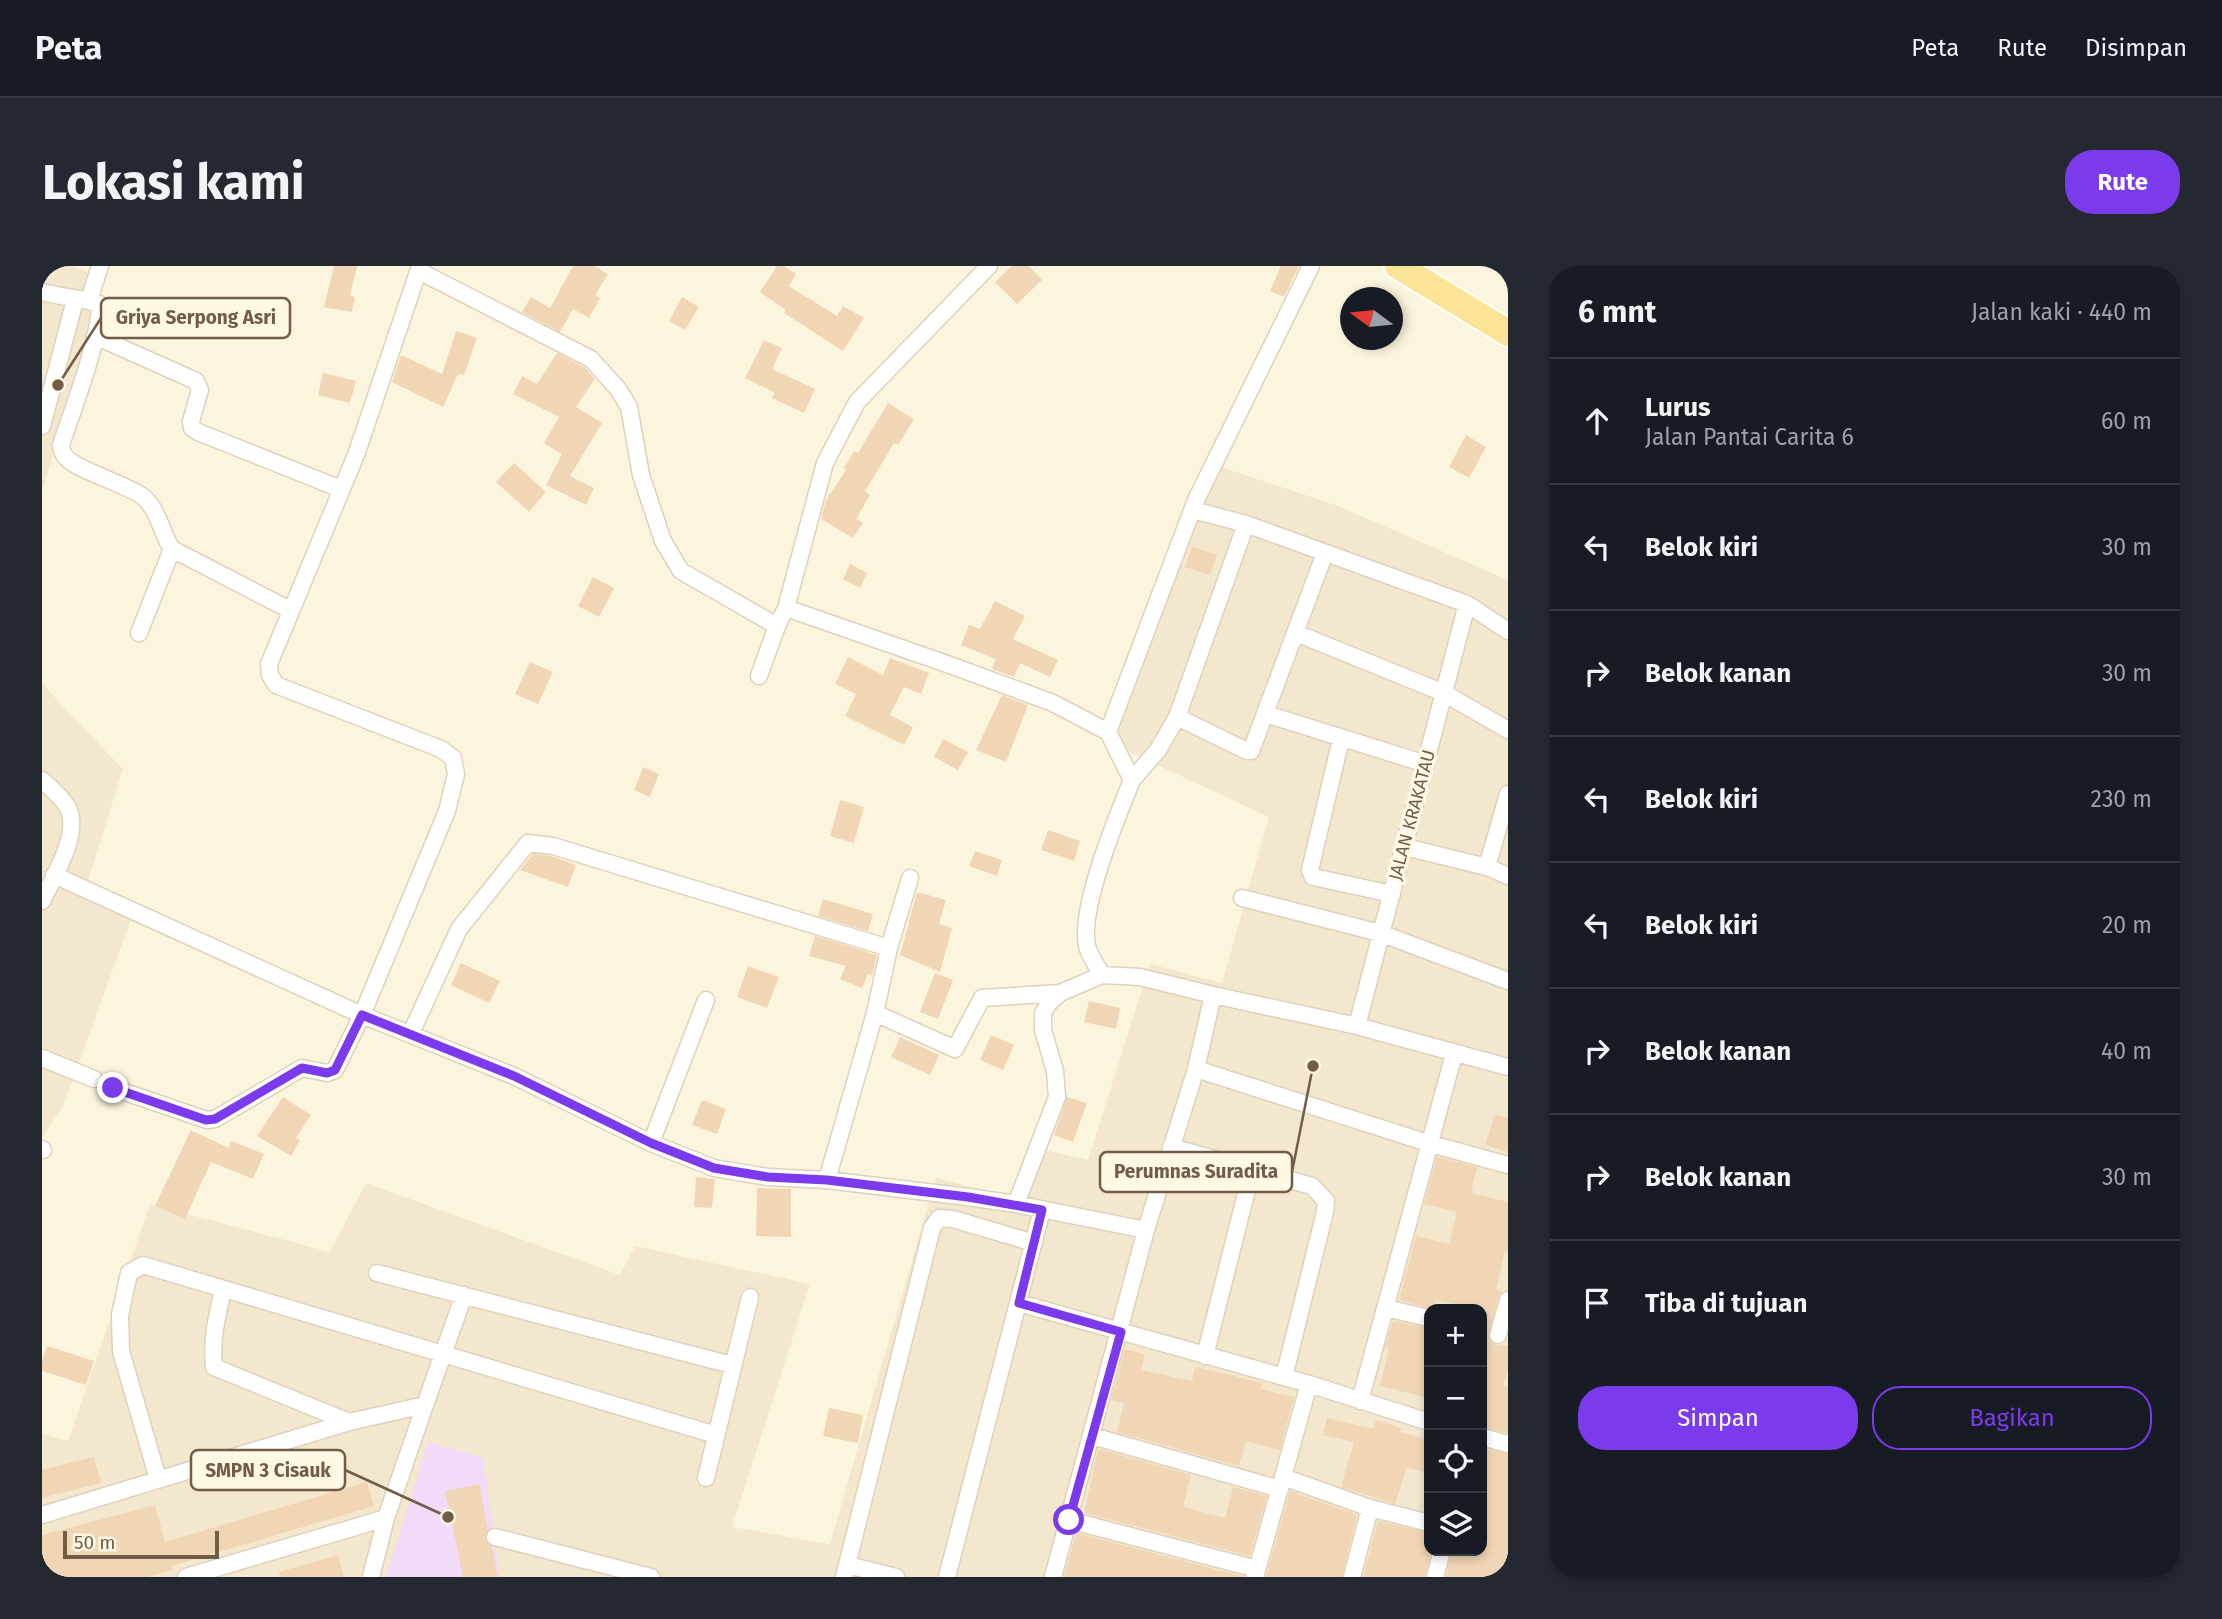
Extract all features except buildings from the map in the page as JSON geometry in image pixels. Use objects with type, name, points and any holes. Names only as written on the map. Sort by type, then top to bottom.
[{"type":"main road","points":[[1398,266],[1508,333]]},
{"type":"street","points":[[42,426],[82,300],[100,266]]},
{"type":"street","points":[[759,676],[786,608],[825,463],[857,401],[989,266]]},
{"type":"street","points":[[1108,732],[1193,510],[1311,266]]},
{"type":"street","points":[[113,1088],[206,1120],[215,1119],[302,1068],[327,1073],[335,1070],[362,1015],[447,811],[456,774],[453,758],[441,749],[276,684],[270,676],[269,664],[356,455],[419,269],[591,359],[618,389],[629,407],[641,475],[663,541],[681,571],[777,626]]},
{"type":"street","points":[[42,292],[99,304],[100,310],[95,336],[61,444],[64,456],[145,498],[172,549],[290,610]]},
{"type":"street","points":[[95,336],[196,381],[200,390],[191,421],[192,428],[198,432],[341,489]]},
{"type":"street","points":[[1193,510],[1246,524],[1467,604],[1508,631]]},
{"type":"street","points":[[1102,975],[1087,946],[1087,918],[1108,838],[1132,780],[1158,750],[1177,717],[1246,524]]},
{"type":"street","points":[[139,634],[172,549]]},
{"type":"street","points":[[1177,717],[1251,751],[1325,553]]},
{"type":"street","name":"JALAN KRAKATAU","points":[[1357,1026],[1467,604]]},
{"type":"street","points":[[786,608],[1040,698],[1108,732],[1132,780]]},
{"type":"street","points":[[1296,633],[1444,692],[1508,730]]},
{"type":"street","points":[[1266,714],[1426,764]]},
{"type":"street","points":[[1341,739],[1310,870],[1313,877],[1392,894]]},
{"type":"street","points":[[42,780],[69,810],[71,824],[69,842],[42,901]]},
{"type":"street","points":[[1487,867],[1508,794]]},
{"type":"street","points":[[411,1033],[459,929],[528,843],[553,846],[889,948]]},
{"type":"street","points":[[1405,847],[1487,867],[1508,876]]},
{"type":"street","points":[[54,875],[362,1015],[514,1076],[651,1143],[714,1168],[768,1177],[827,1180],[1016,1204],[1146,1230]]},
{"type":"street","points":[[827,1180],[910,878]]},
{"type":"street","points":[[1242,898],[1380,933],[1508,981]]},
{"type":"street","points":[[1016,1204],[1057,1097],[1055,1071],[1043,1030],[1043,1013],[1060,993],[1102,975],[1140,977],[1357,1026],[1508,1067]]},
{"type":"street","points":[[875,1013],[955,1049],[982,998],[1060,993]]},
{"type":"street","points":[[1053,1577],[1121,1332],[1146,1230],[1196,1069],[1213,995]]},
{"type":"street","points":[[651,1143],[705,1000]]},
{"type":"street","points":[[1360,1401],[1454,1054]]},
{"type":"street","points":[[42,1058],[94,1079]]},
{"type":"street","points":[[1196,1069],[1508,1165]]},
{"type":"street","points":[[1171,1147],[1312,1186],[1326,1201],[1284,1377]]},
{"type":"street","points":[[1205,1356],[1252,1170]]},
{"type":"street","points":[[951,1576],[1042,1210]]},
{"type":"street","points":[[896,1577],[846,1571],[932,1228],[939,1218],[953,1219],[1034,1243]]},
{"type":"street","points":[[158,1479],[121,1351],[120,1315],[129,1273],[143,1265],[716,1435]]},
{"type":"street","points":[[377,1273],[732,1365]]},
{"type":"street","points":[[223,1290],[213,1337],[214,1367],[349,1422]]},
{"type":"street","points":[[371,1577],[386,1518],[464,1294]]},
{"type":"street","points":[[706,1478],[750,1297]]},
{"type":"street","points":[[1503,1337],[1508,1300]]},
{"type":"street","points":[[1019,1303],[1309,1384],[1424,1420]]},
{"type":"street","points":[[1385,1308],[1424,1317]]},
{"type":"street","points":[[1069,1520],[1256,1573],[1309,1384]]},
{"type":"street","points":[[42,1515],[349,1422],[425,1405]]},
{"type":"street","points":[[1092,1436],[1424,1522]]},
{"type":"street","points":[[1487,1438],[1508,1444]]},
{"type":"street","points":[[1352,1577],[1370,1508]]},
{"type":"street","points":[[186,1577],[386,1518]]},
{"type":"street","points":[[495,1537],[586,1569],[651,1577]]},
{"type":"street","points":[[1435,1577],[1441,1556]]},
{"type":"shaded area","points":[[42,266],[73,266],[104,277],[42,493]]},
{"type":"shaded area","points":[[1212,464],[1338,506],[1508,580],[1508,1577],[42,1577],[42,1434],[68,1441],[150,1204],[330,1252],[366,1183],[620,1275],[635,1246],[810,1284],[732,1527],[830,1544],[936,1178],[1023,1200],[1045,1150],[1088,1160],[1150,964],[1222,983],[1269,817],[1110,743]]},
{"type":"shaded area","points":[[42,682],[123,769],[87,884],[137,903],[64,1104],[42,1138]]},
{"type":"shaded area","points":[[428,1442],[483,1458],[500,1577],[386,1577]]},
{"type":"place","name":"Griya Serpong Asri","points":[[58,385]]},
{"type":"place","name":"Perumnas Suradita","points":[[1313,1066]]},
{"type":"place","name":"SMPN 3 Cisauk","points":[[448,1517]]},
{"type":"route","points":[[113,1088],[206,1120],[215,1119],[302,1068],[327,1073],[335,1070],[362,1015],[514,1076],[651,1143],[714,1168],[768,1177],[827,1180],[968,1197],[1042,1210],[1019,1303],[1121,1332],[1069,1520]]}]
